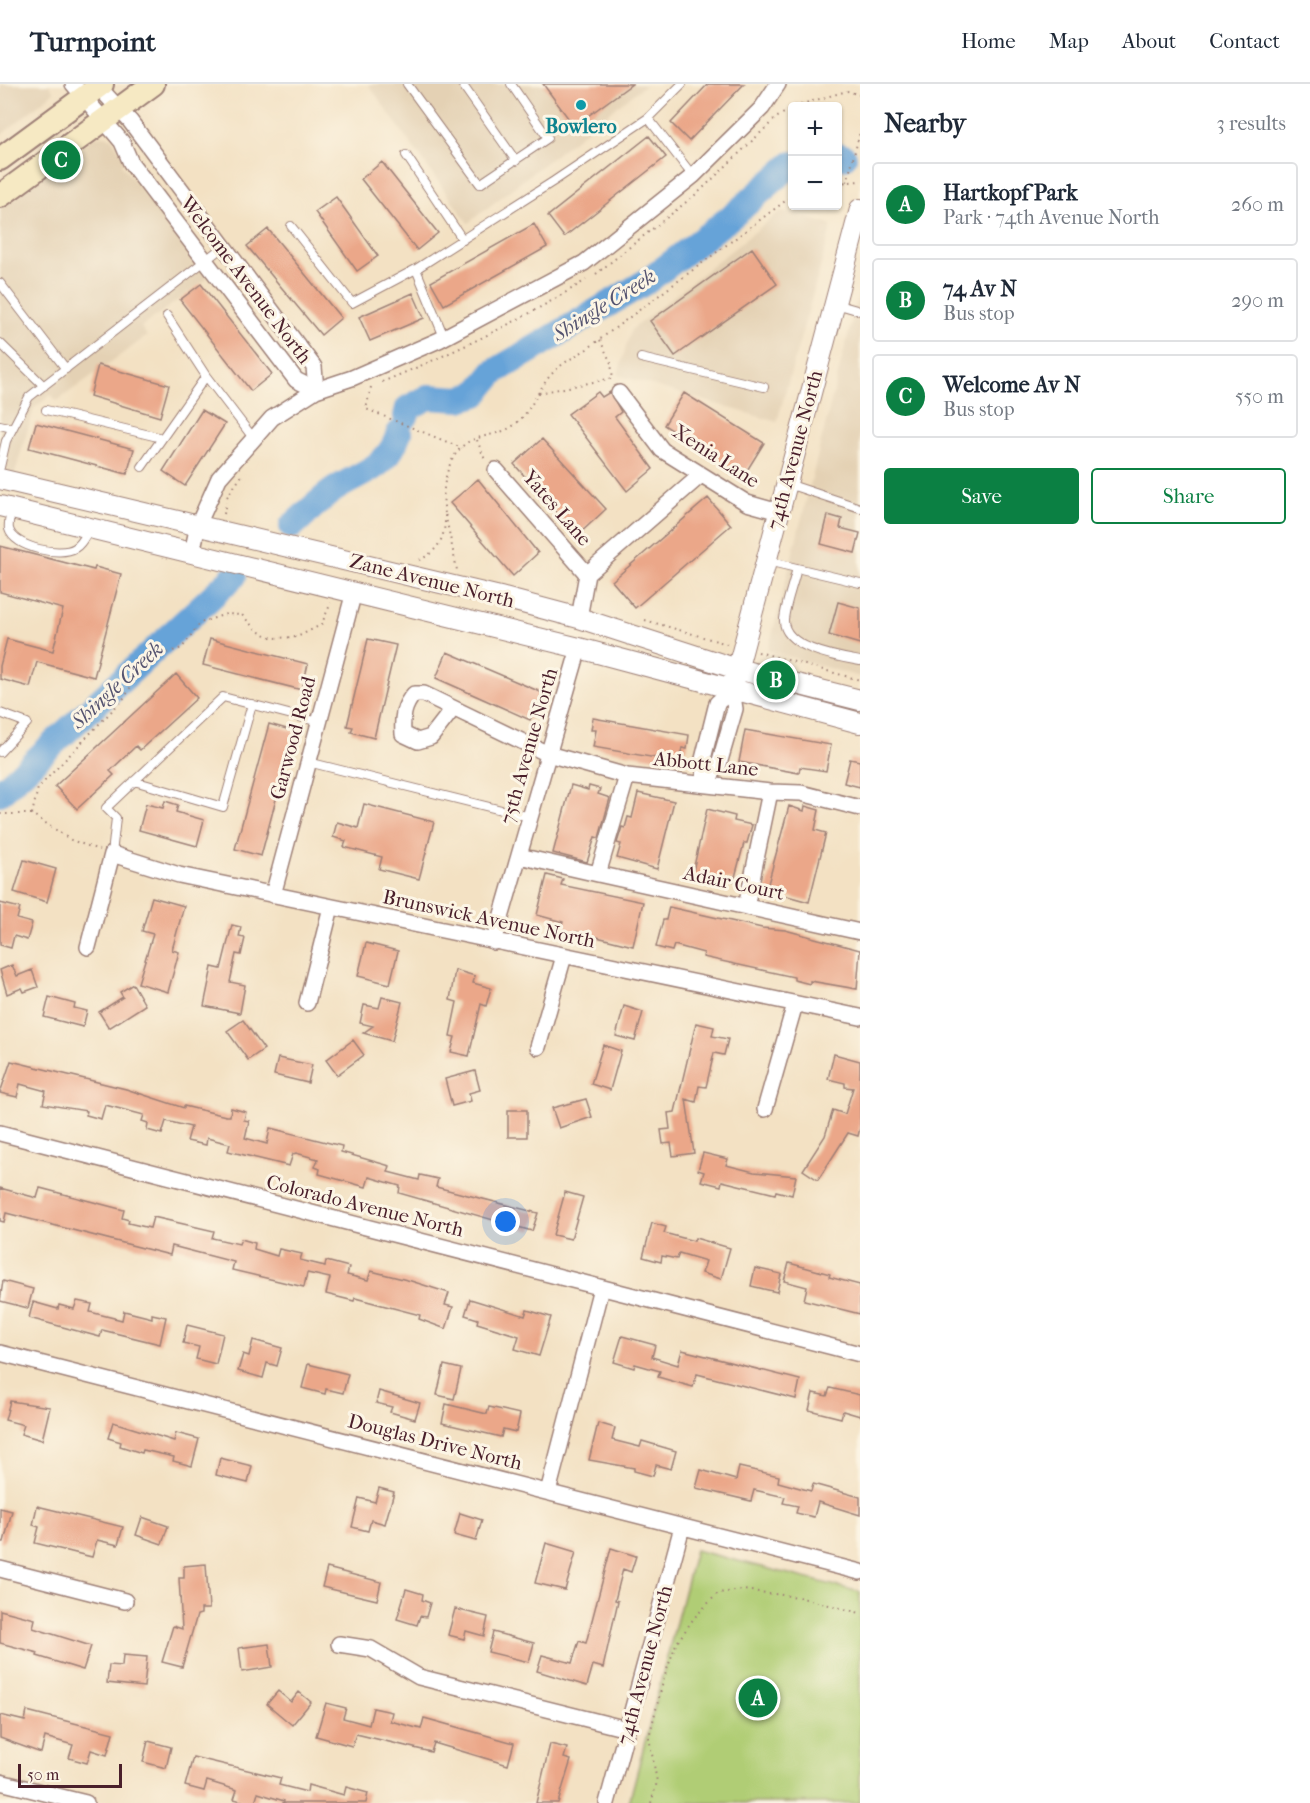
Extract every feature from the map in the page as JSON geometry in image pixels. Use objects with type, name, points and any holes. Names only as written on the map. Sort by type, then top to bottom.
[{"type":"main road","points":[[0,196],[153,84]]},
{"type":"main road","points":[[0,159],[90,87]]},
{"type":"street","points":[[192,553],[198,525],[219,478],[272,418],[316,390],[352,378],[444,337],[584,263],[693,176],[762,108],[778,84]]},
{"type":"street","name":"Welcome Avenue North","points":[[90,87],[110,115],[224,246],[314,367],[316,390]]},
{"type":"street","name":"Welcome Avenue North","points":[[110,115],[131,163],[296,380],[316,390]]},
{"type":"street","name":"74th Avenue North","points":[[732,690],[860,209]]},
{"type":"street","name":"Xenia Lane","points":[[616,386],[662,450],[747,503],[779,512]]},
{"type":"street","name":"Yates Lane","points":[[496,470],[587,574]]},
{"type":"street","points":[[579,618],[587,574],[701,475]]},
{"type":"street","name":"Zane Avenue North","points":[[0,478],[311,551],[579,618],[737,669],[860,700]]},
{"type":"street","name":"Zane Avenue North","points":[[5,507],[579,648],[860,723]]},
{"type":"street","name":"Garwood Road","points":[[273,895],[319,722],[345,590]]},
{"type":"street","name":"75th Avenue North","points":[[494,942],[579,648]]},
{"type":"street","points":[[705,784],[719,764],[735,709],[732,690]]},
{"type":"street","name":"Abbott Lane","points":[[452,710],[548,754],[627,776],[770,792],[801,793],[860,808]]},
{"type":"street","points":[[519,856],[598,874],[627,776]]},
{"type":"street","points":[[746,907],[770,792]]},
{"type":"street","points":[[88,947],[112,854]]},
{"type":"street","name":"Brunswick Avenue North","points":[[112,854],[179,875],[860,1017]]},
{"type":"street","name":"Adair Court","points":[[598,874],[860,932]]},
{"type":"street","points":[[307,1003],[331,907]]},
{"type":"street","points":[[538,1047],[564,956]]},
{"type":"street","points":[[765,1109],[795,1004]]},
{"type":"street","name":"Colorado Avenue North","points":[[0,1133],[860,1354]]},
{"type":"street","points":[[548,1492],[601,1288]]},
{"type":"street","name":"Douglas Drive North","points":[[0,1353],[860,1572]]},
{"type":"street","name":"74th Avenue North","points":[[607,1803],[682,1527]]},
{"type":"street","points":[[0,1569],[125,1601]]},
{"type":"street","points":[[339,1644],[371,1649],[419,1677],[627,1729]]},
{"type":"street","points":[[0,1782],[86,1803]]},
{"type":"lane","points":[[407,84],[480,184],[548,138],[511,84]]},
{"type":"lane","points":[[462,84],[516,161]]},
{"type":"lane","points":[[291,226],[352,303],[416,269],[463,240],[648,118],[682,84]]},
{"type":"lane","points":[[648,118],[693,176]]},
{"type":"lane","points":[[406,155],[463,240]]},
{"type":"lane","points":[[0,466],[6,441],[29,397],[224,246]]},
{"type":"lane","points":[[416,269],[444,337]]},
{"type":"lane","points":[[0,283],[66,369]]},
{"type":"lane","points":[[835,304],[860,310]]},
{"type":"lane","points":[[167,316],[206,376],[254,439]]},
{"type":"lane","points":[[0,343],[44,386]]},
{"type":"lane","points":[[642,358],[764,387]]},
{"type":"lane","points":[[142,467],[206,376]]},
{"type":"lane","points":[[46,410],[162,438]]},
{"type":"lane","points":[[0,425],[12,428]]},
{"type":"lane","points":[[787,483],[860,508]]},
{"type":"lane","points":[[5,507],[9,530],[13,536],[19,542],[41,549],[56,552],[75,548],[83,541],[89,528]]},
{"type":"lane","points":[[765,561],[860,583]]},
{"type":"lane","points":[[797,568],[784,621],[787,633],[803,646],[860,661]]},
{"type":"lane","points":[[112,854],[116,818],[106,808],[223,697],[319,722]]},
{"type":"lane","points":[[134,781],[223,807],[252,704]]},
{"type":"lane","points":[[0,713],[27,723],[0,752]]},
{"type":"lane","points":[[308,762],[530,817]]},
{"type":"path","points":[[809,102],[847,91],[860,95]]},
{"type":"path","points":[[847,182],[860,132]]},
{"type":"path","points":[[842,182],[860,181]]},
{"type":"path","points":[[447,569],[457,571],[458,568],[442,498],[447,474],[460,451],[477,439],[502,434],[510,429],[526,414],[549,377],[562,364],[600,339],[788,199]]},
{"type":"path","points":[[539,393],[616,386],[611,363],[600,339]]},
{"type":"path","points":[[360,391],[371,387]]},
{"type":"path","points":[[477,439],[482,457],[496,470]]},
{"type":"path","points":[[230,519],[224,516],[226,499],[246,469]]},
{"type":"path","points":[[427,564],[417,562],[431,554],[440,543],[445,530],[445,513]]},
{"type":"path","points":[[32,814],[38,788],[125,697],[140,670],[163,654],[182,648],[200,623],[226,614],[242,615],[257,631],[273,638],[297,637],[321,625],[345,590]]},
{"type":"path","points":[[640,619],[860,680]]},
{"type":"path","points":[[1,814],[32,814],[71,840],[112,854]]},
{"type":"path","points":[[651,1803],[657,1782],[649,1737],[664,1678],[676,1644],[718,1593],[743,1590],[798,1597],[860,1612]]},
{"type":"shaded area","points":[[0,84],[49,84],[54,92],[0,136]]},
{"type":"shaded area","points":[[368,84],[646,84],[468,223]]},
{"type":"shaded area","points":[[94,137],[111,137],[125,159],[122,165],[208,278],[141,327],[147,336],[57,401],[51,395],[34,408],[14,476],[0,472],[0,209]]},
{"type":"shaded area","points":[[781,211],[832,225],[777,422],[618,375],[631,330]]},
{"type":"shaded area","points":[[860,288],[860,677],[768,651]]},
{"type":"green space","points":[[695,1550],[860,1592],[860,1803],[629,1803]]},
{"type":"building","name":"Bowlero","points":[[543,84],[632,84],[574,126]]},
{"type":"building","points":[[708,84],[744,84],[689,141],[671,123]]},
{"type":"building","points":[[649,136],[666,157],[564,237],[548,216]]},
{"type":"building","points":[[382,162],[438,233],[417,250],[361,179]]},
{"type":"building","points":[[336,197],[378,256],[357,271],[315,212]]},
{"type":"building","points":[[534,224],[547,247],[444,305],[431,282]]},
{"type":"building","points":[[268,229],[341,318],[321,335],[247,246]]},
{"type":"building","points":[[752,248],[777,284],[675,356],[650,321]]},
{"type":"building","points":[[201,284],[272,374],[251,391],[180,300]]},
{"type":"building","points":[[413,293],[424,318],[370,341],[359,317]]},
{"type":"building","points":[[98,365],[169,385],[160,417],[90,396]]},
{"type":"building","points":[[598,392],[602,397],[610,392],[621,412],[615,417],[653,469],[627,491],[568,414]]},
{"type":"building","points":[[684,393],[764,443],[743,477],[664,425]]},
{"type":"building","points":[[202,410],[225,424],[185,486],[163,471]]},
{"type":"building","points":[[36,423],[134,449],[127,474],[29,448]]},
{"type":"building","points":[[542,439],[606,509],[577,536],[514,464]]},
{"type":"building","points":[[478,479],[538,553],[513,576],[450,503]]},
{"type":"building","points":[[708,498],[731,525],[635,608],[612,581]]},
{"type":"building","points":[[828,515],[842,519],[840,528],[860,533],[855,553],[821,544]]},
{"type":"building","points":[[0,546],[94,570],[95,567],[121,574],[94,677],[37,662],[30,687],[0,679],[0,666],[7,639],[53,651],[63,609],[0,592]]},
{"type":"building","points":[[838,602],[860,608],[860,644],[829,635]]},
{"type":"building","points":[[210,639],[308,664],[302,690],[203,665]]},
{"type":"building","points":[[368,639],[396,645],[374,738],[351,732],[353,727],[347,726]]},
{"type":"building","points":[[447,652],[543,693],[530,720],[436,678]]},
{"type":"building","points":[[176,674],[197,698],[140,750],[136,746],[110,771],[114,775],[77,809],[55,786]]},
{"type":"building","points":[[593,718],[689,735],[687,749],[682,748],[679,762],[593,747],[596,730],[591,730]]},
{"type":"building","points":[[269,724],[294,731],[261,856],[235,849]]},
{"type":"building","points":[[745,730],[831,745],[826,771],[800,767],[799,773],[739,762]]},
{"type":"building","points":[[850,759],[860,761],[860,787],[844,783]]},
{"type":"building","points":[[571,785],[588,790],[589,786],[600,789],[598,794],[610,798],[599,838],[595,837],[587,862],[553,853]]},
{"type":"building","points":[[638,793],[674,801],[657,869],[617,858],[621,844],[617,843],[622,827],[625,828],[628,817],[632,818]]},
{"type":"building","points":[[165,801],[178,805],[176,812],[204,820],[197,846],[139,830],[146,804],[163,808]]},
{"type":"building","points":[[364,804],[434,822],[419,879],[379,869],[382,857],[344,847],[346,841],[333,837],[337,822],[358,828]]},
{"type":"building","points":[[789,806],[804,811],[805,806],[819,810],[815,830],[826,833],[809,902],[780,894],[779,898],[765,895]]},
{"type":"building","points":[[707,809],[735,816],[734,821],[752,825],[747,843],[744,843],[734,881],[718,877],[716,882],[692,875]]},
{"type":"building","points":[[24,860],[56,869],[47,902],[14,892]]},
{"type":"building","points":[[547,875],[563,879],[561,885],[643,902],[633,946],[577,932],[577,935],[560,932],[563,922],[537,915]]},
{"type":"building","points":[[152,897],[184,906],[172,950],[179,952],[168,992],[138,983],[153,934],[142,931]]},
{"type":"building","points":[[0,903],[20,908],[17,919],[32,923],[27,940],[14,936],[11,948],[0,945]]},
{"type":"building","points":[[669,907],[762,928],[785,930],[860,950],[857,989],[810,981],[810,984],[794,980],[794,977],[703,957],[704,953],[674,945],[672,951],[656,947]]},
{"type":"building","points":[[232,925],[241,927],[239,937],[245,938],[241,955],[236,954],[230,982],[245,985],[240,1013],[204,1006],[212,967],[221,969]]},
{"type":"building","points":[[366,943],[398,951],[390,984],[358,976]]},
{"type":"building","points":[[12,965],[17,976],[32,970],[38,987],[24,992],[22,988],[7,994],[0,970]]},
{"type":"building","points":[[455,970],[475,976],[473,983],[491,988],[486,1006],[481,1004],[469,1056],[451,1052],[455,1037],[450,1036],[457,1002],[450,1000]]},
{"type":"building","points":[[133,984],[145,1005],[109,1028],[99,1012],[123,997],[120,992]]},
{"type":"building","points":[[49,997],[75,1004],[74,1008],[87,1011],[83,1027],[44,1017]]},
{"type":"building","points":[[382,997],[402,1002],[392,1041],[363,1033],[373,1026],[360,1023],[364,1005],[379,1008]]},
{"type":"building","points":[[624,1006],[643,1012],[635,1041],[616,1036]]},
{"type":"building","points":[[243,1020],[264,1049],[248,1060],[227,1031]]},
{"type":"building","points":[[696,1023],[714,1027],[712,1036],[728,1039],[724,1055],[714,1053],[706,1087],[699,1086],[696,1102],[686,1099],[694,1153],[673,1156],[671,1143],[663,1144],[661,1130],[670,1129],[668,1113],[675,1112]]},
{"type":"building","points":[[353,1040],[364,1055],[337,1075],[326,1060]]},
{"type":"building","points":[[603,1045],[621,1051],[610,1090],[591,1084]]},
{"type":"building","points":[[834,1054],[860,1061],[860,1128],[858,1136],[848,1133],[818,1180],[803,1170],[825,1136],[833,1110],[845,1114],[853,1088],[845,1087],[845,1083],[828,1079]]},
{"type":"building","points":[[278,1058],[312,1065],[308,1083],[274,1075]]},
{"type":"building","points":[[11,1061],[126,1089],[184,1108],[184,1106],[226,1116],[230,1116],[231,1108],[246,1112],[244,1120],[249,1121],[245,1138],[267,1144],[270,1128],[342,1146],[341,1152],[390,1166],[388,1172],[419,1180],[420,1175],[438,1179],[436,1187],[538,1213],[532,1231],[399,1193],[400,1186],[369,1177],[366,1187],[319,1174],[320,1169],[315,1167],[318,1159],[296,1153],[293,1154],[289,1166],[228,1151],[230,1144],[207,1138],[206,1145],[187,1141],[191,1127],[166,1121],[162,1134],[147,1130],[148,1123],[142,1121],[144,1115],[121,1109],[105,1105],[101,1119],[86,1115],[87,1111],[43,1104],[46,1091],[20,1084],[17,1097],[0,1093]]},
{"type":"building","points":[[475,1071],[480,1090],[469,1093],[471,1101],[452,1106],[445,1079]]},
{"type":"building","points":[[586,1099],[592,1117],[559,1128],[552,1108]]},
{"type":"building","points":[[508,1110],[527,1110],[527,1137],[508,1137]]},
{"type":"building","points":[[703,1153],[728,1159],[726,1165],[754,1172],[796,1176],[792,1195],[776,1191],[775,1194],[722,1181],[721,1186],[701,1181],[704,1172],[698,1170]]},
{"type":"building","points":[[0,1188],[37,1198],[40,1188],[124,1210],[122,1218],[129,1220],[128,1223],[150,1228],[153,1217],[214,1231],[212,1238],[239,1244],[241,1239],[255,1243],[254,1249],[277,1256],[279,1249],[302,1254],[300,1260],[325,1266],[326,1261],[349,1267],[347,1275],[368,1280],[371,1271],[411,1281],[449,1293],[445,1305],[453,1307],[446,1329],[419,1319],[420,1315],[355,1298],[354,1301],[326,1294],[330,1278],[307,1273],[304,1287],[232,1270],[234,1262],[172,1246],[170,1255],[6,1213],[4,1222],[0,1221]]},
{"type":"building","points":[[565,1192],[583,1197],[571,1239],[553,1235]]},
{"type":"building","points":[[652,1223],[666,1227],[664,1233],[694,1241],[695,1238],[730,1248],[721,1279],[702,1273],[706,1261],[679,1253],[677,1259],[662,1256],[661,1262],[643,1257]]},
{"type":"building","points":[[789,1263],[860,1285],[860,1314],[804,1300],[807,1287],[784,1281]]},
{"type":"building","points":[[755,1268],[781,1274],[777,1292],[751,1286]]},
{"type":"building","points":[[3,1281],[33,1289],[28,1308],[0,1301]]},
{"type":"building","points":[[470,1299],[525,1316],[527,1310],[551,1317],[539,1356],[515,1349],[519,1336],[477,1323],[478,1319],[465,1315]]},
{"type":"building","points":[[77,1301],[92,1304],[90,1312],[122,1320],[124,1311],[152,1318],[152,1314],[166,1317],[160,1344],[102,1330],[100,1337],[29,1318],[33,1302],[58,1309],[59,1305],[74,1309]]},
{"type":"building","points":[[187,1325],[223,1334],[216,1364],[196,1359],[199,1347],[183,1343]]},
{"type":"building","points":[[622,1336],[655,1345],[652,1357],[678,1365],[682,1350],[800,1380],[796,1399],[697,1374],[693,1387],[658,1377],[660,1371],[635,1364],[634,1368],[614,1362]]},
{"type":"building","points":[[253,1340],[282,1348],[277,1366],[267,1363],[263,1378],[238,1371],[243,1354],[249,1356]]},
{"type":"building","points":[[308,1364],[348,1374],[343,1393],[326,1389],[325,1394],[302,1388]]},
{"type":"building","points":[[444,1365],[461,1369],[454,1399],[437,1395]]},
{"type":"building","points":[[830,1388],[860,1395],[860,1416],[843,1411],[841,1418],[809,1410],[813,1393],[827,1396]]},
{"type":"building","points":[[379,1391],[420,1403],[415,1419],[390,1412],[392,1407],[376,1403]]},
{"type":"building","points":[[10,1401],[50,1407],[42,1440],[21,1434],[24,1425],[5,1420]]},
{"type":"building","points":[[446,1404],[487,1414],[489,1407],[520,1414],[516,1432],[503,1429],[501,1437],[442,1423]]},
{"type":"building","points":[[113,1422],[174,1441],[176,1433],[199,1439],[192,1466],[173,1461],[174,1457],[143,1450],[142,1453],[120,1446],[121,1442],[108,1438]]},
{"type":"building","points":[[598,1423],[615,1428],[612,1440],[640,1447],[642,1441],[676,1451],[671,1469],[656,1465],[653,1476],[634,1471],[634,1468],[589,1460]]},
{"type":"building","points":[[220,1458],[252,1466],[248,1483],[216,1475]]},
{"type":"building","points":[[739,1467],[779,1476],[778,1482],[811,1491],[813,1484],[860,1497],[860,1515],[818,1502],[814,1517],[796,1513],[798,1506],[783,1503],[785,1497],[754,1490],[751,1501],[696,1488],[701,1470],[736,1480]]},
{"type":"building","points":[[379,1488],[394,1492],[385,1524],[371,1520],[368,1531],[352,1527],[359,1498],[375,1502]]},
{"type":"building","points":[[37,1506],[123,1527],[118,1545],[97,1540],[92,1557],[35,1543],[39,1527],[33,1525]]},
{"type":"building","points":[[0,1508],[12,1511],[4,1542],[0,1542]]},
{"type":"building","points":[[460,1513],[482,1520],[476,1541],[454,1535]]},
{"type":"building","points":[[142,1517],[168,1526],[162,1544],[136,1535]]},
{"type":"building","points":[[546,1543],[576,1552],[565,1590],[535,1583]]},
{"type":"building","points":[[611,1548],[636,1556],[631,1572],[623,1569],[603,1668],[593,1665],[587,1686],[537,1671],[542,1655],[572,1663],[579,1641],[586,1643]]},
{"type":"building","points":[[206,1564],[209,1609],[201,1609],[201,1614],[197,1615],[182,1667],[162,1662],[173,1626],[182,1629],[179,1578],[184,1578],[184,1566]]},
{"type":"building","points":[[327,1568],[381,1582],[377,1600],[322,1587]]},
{"type":"building","points":[[406,1589],[423,1594],[422,1600],[430,1603],[426,1617],[420,1616],[417,1625],[397,1619]]},
{"type":"building","points":[[455,1609],[488,1617],[484,1636],[466,1631],[464,1639],[448,1635]]},
{"type":"building","points":[[0,1610],[35,1619],[33,1628],[91,1646],[83,1670],[37,1656],[38,1653],[0,1643]]},
{"type":"building","points":[[493,1632],[534,1643],[529,1662],[488,1652]]},
{"type":"building","points":[[269,1644],[272,1667],[242,1672],[239,1648]]},
{"type":"building","points":[[123,1655],[147,1657],[144,1687],[107,1683],[109,1665],[122,1666]]},
{"type":"building","points":[[278,1691],[291,1702],[299,1692],[311,1702],[292,1725],[267,1704]]},
{"type":"building","points":[[326,1703],[346,1708],[343,1718],[369,1725],[373,1708],[392,1712],[390,1721],[421,1729],[424,1718],[514,1743],[508,1765],[434,1743],[431,1752],[356,1734],[352,1746],[316,1736]]},
{"type":"building","points":[[27,1711],[113,1733],[107,1755],[91,1750],[87,1763],[69,1758],[73,1745],[45,1737],[41,1753],[0,1738],[0,1715],[25,1721]]},
{"type":"building","points":[[148,1741],[171,1747],[166,1768],[143,1762]]},
{"type":"building","points":[[550,1744],[567,1748],[564,1758],[571,1760],[558,1803],[536,1803]]},
{"type":"building","points":[[193,1757],[281,1778],[279,1785],[307,1792],[308,1785],[344,1795],[346,1787],[368,1793],[366,1803],[283,1803],[284,1801],[258,1793],[255,1803],[248,1803],[234,1799],[237,1790],[207,1781],[204,1791],[185,1786]]},
{"type":"waterway","name":"Shingle Creek","points":[[406,416],[408,408],[429,397],[460,399],[476,394],[494,372],[649,280],[736,213],[788,168]]},
{"type":"waterway","name":"Shingle Creek","points":[[292,526],[331,492],[380,463],[394,446],[399,433]]},
{"type":"waterway","name":"Shingle Creek","points":[[0,793],[234,576]]},
{"type":"place","name":"Bowlero","points":[[581,105]]},
{"type":"place","name":"Welcome Av N","points":[[61,160]]},
{"type":"place","name":"74 Av N","points":[[776,680]]},
{"type":"place","name":"Hartkopf Park","points":[[758,1698]]}]
